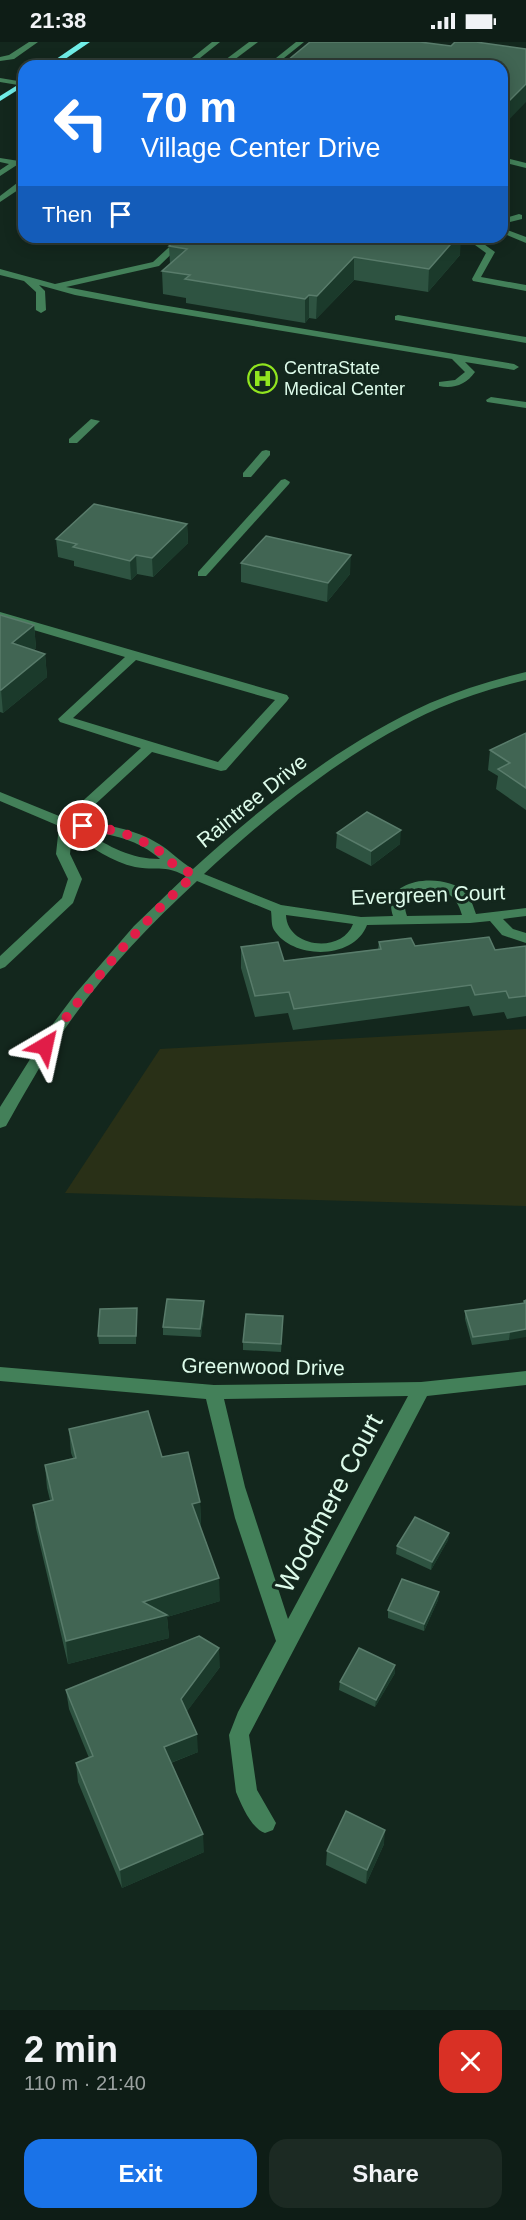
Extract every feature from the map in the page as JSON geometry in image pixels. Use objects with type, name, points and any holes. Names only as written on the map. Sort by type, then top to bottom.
[{"type":"main road","points":[[59,60],[86,42]]},
{"type":"main road","points":[[0,99],[18,88]]},
{"type":"street","points":[[0,60],[11,57],[34,42]]},
{"type":"street","points":[[194,60],[216,42]]},
{"type":"street","points":[[229,60],[254,42]]},
{"type":"street","points":[[278,60],[300,42]]},
{"type":"street","points":[[0,80],[18,83]]},
{"type":"street","points":[[0,160],[16,163],[0,174]]},
{"type":"street","points":[[508,160],[526,165]]},
{"type":"street","points":[[2,197],[18,186]]},
{"type":"street","points":[[2,197],[18,198]]},
{"type":"street","points":[[508,220],[519,217]]},
{"type":"street","points":[[508,232],[526,240]]},
{"type":"street","points":[[55,287],[156,264],[179,243]]},
{"type":"street","points":[[477,243],[490,252],[477,280],[526,287]]},
{"type":"street","points":[[0,272],[75,292],[514,367]]},
{"type":"street","points":[[27,279],[40,291],[41,310]]},
{"type":"street","points":[[398,318],[526,340]]},
{"type":"street","points":[[442,384],[457,383],[469,376],[470,372],[455,357]]},
{"type":"street","points":[[491,400],[526,405]]},
{"type":"street","points":[[73,441],[95,421]]},
{"type":"street","points":[[248,475],[266,453]]},
{"type":"street","points":[[202,574],[285,482]]},
{"type":"street","points":[[0,616],[283,698],[220,766],[150,747],[64,719],[134,656]]},
{"type":"street","name":"Raintree Drive","points":[[0,1122],[45,1046],[90,984],[151,914],[224,848],[318,774],[387,729],[460,695],[526,676]]},
{"type":"street","points":[[0,964],[68,900],[75,879],[63,854],[66,824],[150,747]]},
{"type":"street","points":[[0,796],[66,824],[100,847],[137,863],[173,864]]},
{"type":"street","points":[[66,824],[118,831],[155,847],[173,864]]},
{"type":"street","name":"Evergreen Court","points":[[173,864],[194,875],[278,909],[361,921],[470,919],[526,912]]},
{"type":"street","points":[[401,920],[397,905],[401,894],[408,889],[427,884],[454,891],[462,898],[470,919]]},
{"type":"street","points":[[278,909],[279,927],[286,936],[299,943],[318,947],[336,947],[352,941],[360,930],[361,921]]},
{"type":"street","points":[[495,917],[500,926],[516,938],[526,938]]},
{"type":"street","name":"Greenwood Drive","points":[[0,1374],[214,1392],[421,1389],[526,1378]]},
{"type":"street","name":"Woodmere Court","points":[[265,1823],[247,1792],[239,1736],[245,1719],[421,1389]]},
{"type":"street","name":"Woodmere Court","points":[[214,1392],[222,1439],[246,1531],[286,1642]]},
{"type":"green space","points":[[526,1029],[526,1206],[65,1193],[160,1049]]},
{"type":"building","points":[[310,42],[420,42],[451,46],[455,42],[476,42],[526,49],[526,84],[508,102],[508,60],[288,60]]},
{"type":"building","points":[[172,243],[452,243],[429,269],[354,257],[317,296],[309,295],[305,299],[185,279],[190,275],[162,271],[187,249],[169,246]]},
{"type":"building","points":[[94,504],[187,524],[152,558],[136,555],[130,561],[73,547],[77,544],[56,539]]},
{"type":"building","points":[[266,536],[351,555],[328,583],[241,563]]},
{"type":"building","points":[[0,615],[34,625],[12,643],[45,654],[1,690],[0,690]]},
{"type":"building","points":[[526,733],[526,788],[498,769],[510,763],[490,750]]},
{"type":"building","points":[[367,812],[401,830],[371,851],[337,833]]},
{"type":"building","points":[[489,937],[495,950],[526,946],[526,996],[509,998],[506,991],[475,995],[471,985],[294,1009],[289,992],[255,996],[241,947],[278,942],[284,961],[381,949],[379,942],[411,938],[415,946]]},
{"type":"building","points":[[167,1299],[204,1301],[200,1329],[163,1327]]},
{"type":"building","points":[[526,1300],[526,1329],[473,1337],[465,1311],[525,1303]]},
{"type":"building","points":[[137,1308],[136,1336],[98,1336],[100,1309]]},
{"type":"building","points":[[246,1314],[283,1316],[281,1344],[243,1342]]},
{"type":"building","points":[[148,1411],[162,1457],[188,1452],[200,1502],[192,1504],[219,1578],[143,1602],[167,1615],[66,1641],[33,1505],[53,1500],[45,1465],[76,1458],[69,1429]]},
{"type":"building","points":[[415,1517],[449,1533],[432,1562],[397,1546]]},
{"type":"building","points":[[402,1579],[439,1592],[424,1624],[388,1610]]},
{"type":"building","points":[[199,1636],[219,1648],[181,1699],[197,1734],[164,1747],[203,1834],[120,1870],[76,1763],[93,1756],[66,1690]]},
{"type":"building","points":[[359,1648],[395,1665],[376,1700],[340,1682]]},
{"type":"building","points":[[346,1811],[385,1830],[367,1870],[327,1851]]},
{"type":"place","name":"CentraState Medical Center","points":[[263,378]]},
{"type":"route","points":[[45,1046],[109,961],[151,914],[194,875],[173,864],[155,847],[135,838],[118,831],[83,826]]}]
